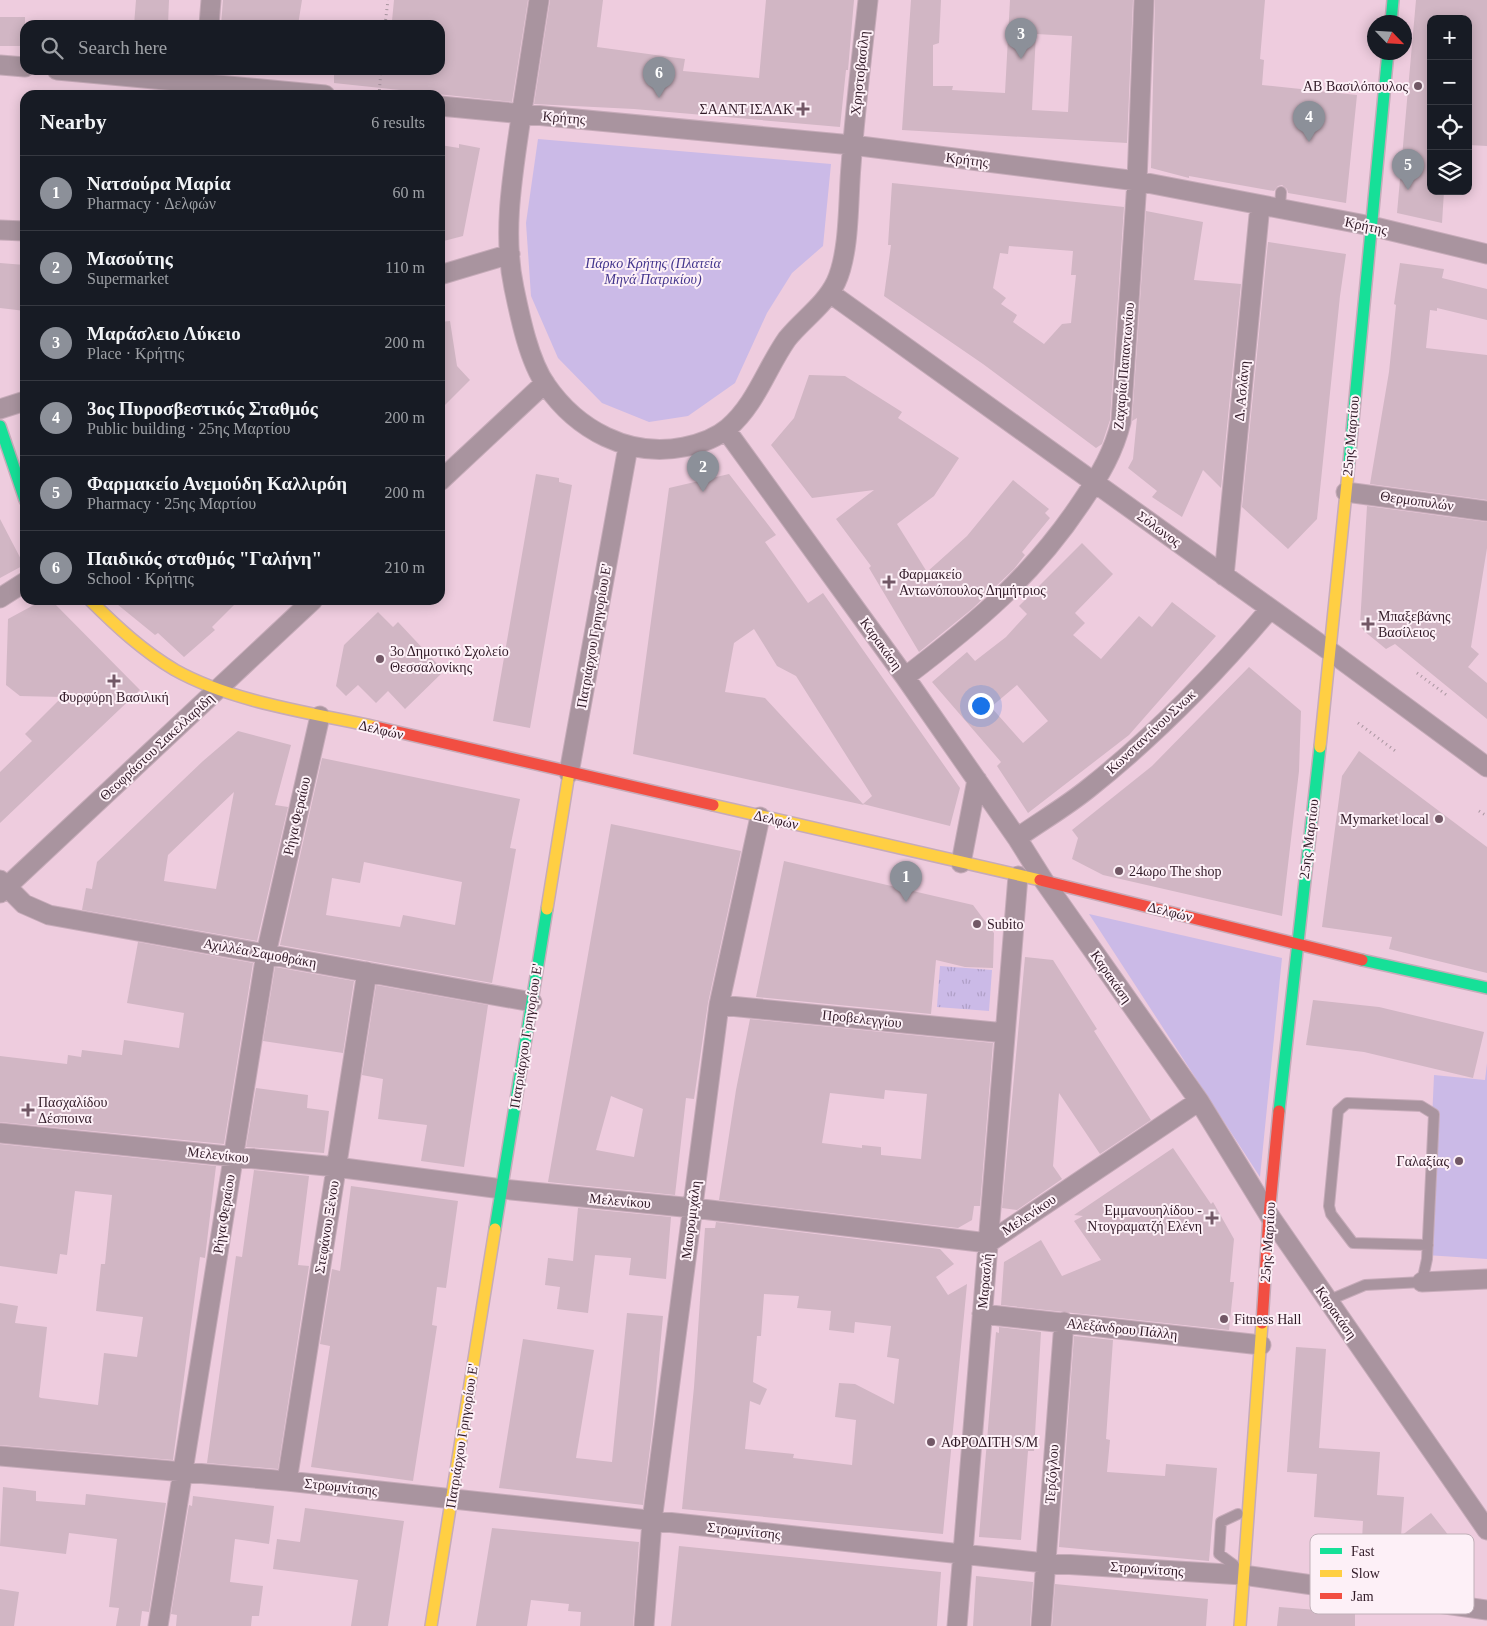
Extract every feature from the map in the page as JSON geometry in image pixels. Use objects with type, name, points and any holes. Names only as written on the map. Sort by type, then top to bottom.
[{"type":"main road","points":[[1392,15],[1393,0]]},
{"type":"main road","name":"25ης Μαρτίου","points":[[1240,1626],[1239,1570],[1261,1345],[1269,1215],[1290,992],[1298,943],[1331,652],[1387,60]]},
{"type":"main road","points":[[0,426],[20,485]]},
{"type":"main road","name":"Δελφών","points":[[96,605],[154,658],[186,676],[218,690],[320,716],[1044,881],[1487,988]]},
{"type":"main road","name":"Πατριάρχου Γρηγορίου Ε'","points":[[431,1626],[569,773]]},
{"type":"street","points":[[210,20],[211,0]]},
{"type":"street","points":[[539,0],[510,202],[510,254],[520,311],[531,351],[544,383],[585,424],[607,439],[628,447],[649,451],[671,450],[700,444],[726,430]]},
{"type":"street","name":"Χρηστοβασίλη","points":[[726,430],[759,390],[786,342],[830,294],[843,263],[852,145],[868,0]]},
{"type":"street","name":"Ζαχαρία Παπαντωνίου","points":[[905,677],[966,630],[1016,585],[1065,527],[1094,483],[1116,442],[1122,422],[1137,181],[1144,0]]},
{"type":"street","points":[[0,65],[20,67]]},
{"type":"street","points":[[115,75],[276,90]]},
{"type":"street","name":"Κρήτης","points":[[445,107],[852,145],[1137,181],[1260,205],[1280,200],[1371,226],[1487,254]]},
{"type":"street","name":"Δ. Ασλάνη","points":[[1224,576],[1260,205]]},
{"type":"street","points":[[0,230],[20,231]]},
{"type":"street","points":[[445,274],[510,254]]},
{"type":"street","name":"Σόλωνος","points":[[830,294],[1270,608],[1487,767]]},
{"type":"street","points":[[445,476],[544,383]]},
{"type":"street","points":[[0,409],[20,403]]},
{"type":"street","name":"Καρακάση","points":[[726,430],[905,677],[1018,838],[1044,881],[1199,1101],[1269,1215],[1487,1530]]},
{"type":"street","name":"Πατριάρχου Γρηγορίου Ε'","points":[[569,773],[628,447]]},
{"type":"street","name":"Θερμοπυλών","points":[[1346,492],[1487,511]]},
{"type":"street","points":[[0,598],[20,585]]},
{"type":"street","name":"Θεοφράστου Σακελλαρίδη","points":[[2,887],[218,690],[308,605]]},
{"type":"street","name":"Κωνσταντίνου Σνωκ","points":[[1018,838],[1088,789],[1117,765],[1206,680],[1270,608]]},
{"type":"street","name":"Ρήγα Φεραίου","points":[[158,1626],[266,954],[320,716]]},
{"type":"street","points":[[961,863],[977,780]]},
{"type":"street","name":"Μαυρομιχάλη","points":[[644,1626],[652,1521],[719,1005],[760,817]]},
{"type":"street","name":"Μαρασλή","points":[[958,1626],[1018,876]]},
{"type":"street","name":"Αχιλλέα Σαμοθράκη","points":[[2,887],[24,904],[40,913],[532,1002]]},
{"type":"street","name":"Στεφάνου Ξένου","points":[[287,1481],[367,972]]},
{"type":"street","name":"Προβελεγγίου","points":[[719,1005],[1005,1033]]},
{"type":"street","name":"Μελενίκου","points":[[0,1133],[336,1167],[502,1189],[693,1208],[988,1243],[1199,1101]]},
{"type":"street","points":[[1422,1282],[1487,1279]]},
{"type":"street","name":"Αλεξάνδρου Πάλλη","points":[[982,1314],[1261,1345]]},
{"type":"street","name":"Τερζόγλου","points":[[1041,1626],[1064,1322]]},
{"type":"street","name":"Στρωμνίτσης","points":[[0,1456],[287,1481],[1045,1563],[1239,1570],[1310,1581]]},
{"type":"street","name":"Στρωμνίτσης","points":[[1474,1608],[1487,1610]]},
{"type":"lane","points":[[1328,1301],[1365,1284],[1422,1282],[1426,1270],[1428,1245],[1434,1114],[1421,1106],[1347,1104],[1338,1112],[1329,1206],[1331,1214],[1353,1243],[1428,1245]]},
{"type":"lane","points":[[1238,1514],[1221,1522],[1219,1554],[1239,1570]]},
{"type":"path","points":[[386,20],[388,0]]},
{"type":"path","points":[[379,90],[381,75]]},
{"type":"path","points":[[1417,673],[1448,696]]},
{"type":"path","points":[[1358,723],[1398,753]]},
{"type":"path","points":[[1479,811],[1487,816]]},
{"type":"green space","name":"Πάρκο Κρήτης (Πλατεία Μηνά Πατρικίου)","points":[[538,139],[831,164],[823,246],[792,273],[767,313],[735,383],[688,416],[649,422],[602,403],[558,358],[531,296],[526,223]]},
{"type":"green space","points":[[1089,914],[1282,958],[1260,1177]]},
{"type":"green space","points":[[940,966],[992,970],[989,1011],[937,1007]]},
{"type":"green space","name":"Γαλαξίας","points":[[1487,1063],[1487,1259],[1426,1255],[1434,1075],[1485,1080]]},
{"type":"building","points":[[136,0],[169,0],[168,20],[134,20]]},
{"type":"building","points":[[223,0],[302,0],[299,20],[221,20]]},
{"type":"building","points":[[394,0],[528,0],[512,102],[445,95],[445,90],[400,90],[334,83],[334,75],[445,75],[445,20],[392,20]]},
{"type":"building","points":[[550,0],[603,0],[597,47],[685,59],[683,71],[759,78],[766,0],[854,0],[848,70],[846,70],[840,127],[634,109],[534,104]]},
{"type":"building","points":[[911,0],[941,0],[939,43],[933,45],[933,86],[953,86],[952,90],[1005,93],[1010,0],[1133,0],[1127,143],[902,130]],"holes":[[[1036,34],[1072,36],[1068,112],[1032,110]]]},
{"type":"building","points":[[1155,0],[1265,0],[1260,59],[1264,60],[1262,85],[1357,95],[1346,203],[1288,193],[1287,189],[1282,185],[1278,186],[1274,191],[1189,176],[1189,178],[1151,168]]},
{"type":"building","points":[[1416,0],[1487,0],[1487,146],[1472,145],[1472,15],[1427,15],[1427,195],[1444,195],[1442,223],[1397,213]]},
{"type":"building","points":[[0,17],[25,17],[25,20],[20,20],[20,46],[0,46]]},
{"type":"building","points":[[459,144],[480,148],[463,236],[445,241],[445,146],[459,148]]},
{"type":"building","points":[[892,183],[1124,207],[1110,420],[1102,444],[1096,448],[983,364],[884,296],[891,245],[888,245]],"holes":[[[1009,246],[1073,251],[1071,275],[1076,275],[1071,323],[1062,324],[1044,344],[1013,322],[1017,315],[1001,304],[1006,298],[993,288],[1000,253],[1008,254]]]},
{"type":"building","points":[[1146,211],[1203,222],[1194,280],[1241,284],[1221,488],[1203,470],[1182,517],[1152,497],[1157,491],[1128,468],[1133,459],[1137,418],[1132,421]]},
{"type":"building","points":[[1268,242],[1346,254],[1317,519],[1288,549],[1242,507]]},
{"type":"building","points":[[0,263],[20,265],[20,310],[0,308]]},
{"type":"building","points":[[1400,263],[1444,269],[1442,278],[1487,289],[1487,320],[1437,308],[1437,311],[1430,310],[1426,348],[1487,355],[1487,500],[1370,484],[1389,372],[1396,305],[1394,304]]},
{"type":"building","points":[[450,321],[457,366],[470,380],[445,405],[445,322]]},
{"type":"building","points":[[809,375],[845,376],[902,412],[898,418],[959,458],[934,496],[897,524],[927,572],[967,536],[1013,480],[1049,509],[1045,513],[1050,518],[1022,552],[1025,555],[1014,569],[972,609],[919,652],[869,568],[871,566],[836,519],[874,490],[812,498],[771,445],[794,418]]},
{"type":"building","points":[[536,474],[559,478],[559,482],[572,485],[530,728],[493,721]]},
{"type":"building","points":[[729,474],[776,535],[765,542],[808,603],[823,593],[960,788],[950,826],[863,804],[633,754],[669,488]],"holes":[[[754,629],[777,666],[796,676],[872,796],[863,804],[765,698],[725,692],[734,643]]]},
{"type":"building","points":[[1367,506],[1487,522],[1487,548],[1471,647],[1479,654],[1468,667],[1487,683],[1487,719],[1395,644],[1386,649],[1364,631],[1360,625]]},
{"type":"building","points":[[0,519],[20,557],[20,567],[0,578]]},
{"type":"building","points":[[1082,543],[1113,574],[1075,613],[1085,623],[1073,635],[1101,659],[1139,616],[1152,627],[1172,602],[1216,636],[1129,735],[1028,813],[997,766],[1001,762],[932,682],[967,652],[975,661],[1006,637],[1027,614],[1019,606]],"holes":[[[1017,685],[1048,721],[1023,743],[991,707]]]},
{"type":"building","points":[[34,605],[56,605],[140,690],[0,823],[0,772],[32,741],[25,734],[62,697],[20,696],[6,685],[8,619]]},
{"type":"building","points":[[118,605],[234,605],[212,627],[215,630],[184,657],[158,633],[155,635]]},
{"type":"building","name":"3ο Δημοτικό Σχολείο Θεσσαλονίκης","points":[[378,612],[393,627],[398,622],[444,671],[405,709],[388,691],[376,703],[358,685],[346,696],[336,686],[344,645]]},
{"type":"building","points":[[1249,667],[1301,711],[1299,771],[1282,916],[1103,875],[1072,859],[1078,838],[1072,830],[1152,766]]},
{"type":"building","points":[[238,731],[291,745],[275,805],[288,807],[257,941],[82,910],[86,888],[92,889],[97,862],[203,761]],"holes":[[[234,792],[216,889],[164,881],[168,855]]]},
{"type":"building","points":[[1359,751],[1487,847],[1487,973],[1389,949],[1392,937],[1322,927],[1342,776]]},
{"type":"building","points":[[322,758],[520,799],[510,848],[516,849],[492,983],[280,945]],"holes":[[[364,862],[462,882],[455,925],[403,915],[400,927],[326,915],[332,878],[360,883]]]},
{"type":"building","points":[[611,824],[741,851],[708,1003],[694,1099],[686,1098],[675,1195],[548,1182]],"holes":[[[611,1096],[643,1109],[634,1157],[596,1150]]]},
{"type":"building","points":[[784,861],[973,905],[994,933],[993,968],[965,967],[936,960],[931,1014],[756,997]]},
{"type":"building","points":[[138,942],[253,963],[224,1144],[0,1122],[0,1056],[67,1064],[68,1055],[81,1057],[82,1050],[122,1055],[124,1040],[179,1048],[184,1013],[127,1003]]},
{"type":"building","points":[[1025,957],[1053,960],[1097,1029],[1094,1031],[1151,1120],[1100,1154],[1059,1093],[1053,1166],[1062,1179],[1017,1210],[1002,1208]]},
{"type":"building","points":[[275,967],[354,981],[343,1053],[263,1041]]},
{"type":"building","points":[[376,985],[488,1005],[464,1167],[421,1161],[427,1125],[378,1119],[383,1079],[362,1075]]},
{"type":"building","points":[[1313,1000],[1379,1007],[1484,1032],[1473,1078],[1364,1052],[1306,1045]]},
{"type":"building","points":[[750,1019],[993,1043],[980,1206],[974,1206],[972,1220],[958,1228],[719,1200],[736,1090]],"holes":[[[885,1090],[927,1094],[921,1159],[881,1155],[881,1147],[862,1145],[862,1148],[822,1143],[830,1093],[884,1099]]]},
{"type":"building","points":[[256,1088],[308,1095],[307,1108],[329,1111],[324,1153],[246,1147]]},
{"type":"building","points":[[0,1144],[216,1166],[205,1258],[200,1257],[173,1460],[0,1445],[0,1303],[18,1306],[15,1323],[47,1327],[39,1397],[98,1405],[104,1353],[137,1357],[143,1317],[96,1311],[101,1264],[105,1264],[112,1195],[75,1191],[67,1255],[60,1254],[57,1274],[0,1266]]},
{"type":"building","points":[[1173,1148],[1211,1204],[1213,1202],[1234,1239],[1230,1282],[1234,1282],[1229,1330],[1001,1305],[1004,1262],[1041,1240],[1062,1276],[1101,1260],[1074,1221],[1083,1216],[1074,1215]]},
{"type":"building","points":[[254,1170],[309,1176],[298,1265],[309,1266],[278,1469],[207,1463],[236,1256],[242,1257]]},
{"type":"building","points":[[351,1186],[458,1201],[446,1288],[437,1287],[432,1325],[437,1326],[413,1481],[311,1467],[330,1346],[320,1344],[332,1269],[340,1271]]},
{"type":"building","points":[[578,1208],[671,1217],[666,1279],[629,1275],[631,1258],[595,1255],[588,1313],[557,1309],[560,1287],[545,1285],[548,1258],[573,1261]]},
{"type":"building","points":[[716,1222],[940,1249],[954,1264],[936,1277],[948,1295],[967,1284],[943,1534],[682,1509],[694,1387],[705,1228],[715,1228]],"holes":[[[764,1294],[799,1296],[797,1308],[831,1311],[829,1330],[854,1333],[855,1322],[891,1326],[887,1357],[899,1359],[894,1404],[855,1384],[839,1383],[835,1417],[856,1420],[852,1465],[793,1458],[794,1454],[745,1449],[750,1401],[760,1405],[767,1389],[753,1382],[757,1336],[761,1336]]]},
{"type":"building","points":[[627,1313],[663,1316],[643,1505],[499,1488],[523,1339],[594,1350],[576,1458],[612,1462]]},
{"type":"building","points":[[999,1327],[1041,1332],[1034,1451],[1028,1451],[1021,1540],[979,1537],[996,1332],[999,1333]]},
{"type":"building","points":[[1074,1336],[1113,1340],[1106,1439],[1110,1440],[1107,1472],[1165,1476],[1166,1464],[1217,1468],[1209,1561],[1059,1547]]},
{"type":"building","points":[[1296,1347],[1326,1349],[1319,1448],[1380,1452],[1377,1495],[1404,1497],[1401,1534],[1362,1534],[1363,1521],[1314,1517],[1317,1474],[1287,1472]]},
{"type":"building","points":[[3,1487],[36,1491],[36,1501],[85,1505],[86,1494],[166,1503],[149,1612],[142,1611],[140,1626],[116,1626],[119,1608],[109,1607],[117,1539],[69,1533],[66,1554],[0,1546]]},
{"type":"building","points":[[193,1496],[274,1506],[269,1544],[235,1539],[230,1582],[263,1586],[259,1616],[252,1616],[251,1626],[176,1626],[177,1615],[171,1614],[189,1505],[192,1506]]},
{"type":"building","points":[[305,1508],[404,1521],[388,1626],[351,1626],[358,1580],[273,1569],[277,1539],[300,1542]]},
{"type":"building","points":[[1431,1513],[1448,1534],[1404,1534]]},
{"type":"building","points":[[492,1528],[639,1542],[633,1626],[580,1626],[581,1612],[568,1611],[569,1604],[531,1600],[527,1626],[476,1626]]},
{"type":"building","points":[[679,1546],[941,1572],[937,1626],[671,1626]]},
{"type":"building","points":[[976,1576],[1033,1582],[1030,1626],[973,1626]]},
{"type":"building","points":[[1055,1584],[1208,1599],[1206,1626],[1052,1626]]},
{"type":"building","points":[[0,1589],[19,1592],[14,1626],[0,1626]]},
{"type":"building","points":[[1279,1607],[1310,1609],[1310,1614],[1355,1614],[1355,1626],[1277,1626]]},
{"type":"traffic: fast","points":[[1392,15],[1393,0]]},
{"type":"traffic: fast","points":[[1348,473],[1387,60]]},
{"type":"traffic: fast","points":[[0,426],[20,485]]},
{"type":"traffic: fast","points":[[1279,1111],[1320,747]]},
{"type":"traffic: fast","points":[[495,1229],[547,909]]},
{"type":"traffic: fast","points":[[1362,960],[1487,988]]},
{"type":"traffic: slow","points":[[1320,747],[1348,473]]},
{"type":"traffic: slow","points":[[95,605],[120,629],[152,655],[197,681],[273,705],[376,727]]},
{"type":"traffic: slow","points":[[547,909],[569,773]]},
{"type":"traffic: slow","points":[[713,805],[1040,880]]},
{"type":"traffic: slow","points":[[431,1626],[495,1229]]},
{"type":"traffic: slow","points":[[1240,1626],[1262,1323]]},
{"type":"traffic: jam","points":[[376,727],[713,805]]},
{"type":"traffic: jam","points":[[1040,880],[1362,960]]},
{"type":"traffic: jam","points":[[1262,1323],[1269,1215],[1279,1111]]},
{"type":"place","name":"Μαράσλειο Λύκειο","points":[[1021,59]]},
{"type":"place","name":"ΑΒ Βασιλόπουλος","points":[[1418,86]]},
{"type":"place","name":"Παιδικός σταθμός \"Γαλήνη\"","points":[[659,98]]},
{"type":"place","name":"ΣΑΑΝΤ ΙΣΑΑΚ","points":[[803,109]]},
{"type":"place","name":"3ος Πυροσβεστικός Σταθμός","points":[[1309,142]]},
{"type":"place","name":"Φαρμακείο Ανεμούδη Καλλιρόη","points":[[1408,190]]},
{"type":"place","name":"Μασούτης","points":[[703,492]]},
{"type":"place","name":"Φαρμακείο Αντωνόπουλος Δημήτριος","points":[[889,582]]},
{"type":"place","name":"Μπαξεβάνης Βασίλειος","points":[[1368,624]]},
{"type":"place","name":"3ο Δημοτικό Σχολείο Θεσσαλονίκης","points":[[380,659]]},
{"type":"place","name":"Φυρφύρη Βασιλική","points":[[114,681]]},
{"type":"place","name":"Mymarket local","points":[[1439,819]]},
{"type":"place","name":"24ωρο The shop","points":[[1119,871]]},
{"type":"place","name":"Νατσούρα Μαρία","points":[[906,902]]},
{"type":"place","name":"Subito","points":[[977,924]]},
{"type":"place","name":"Πασχαλίδου Δέσποινα","points":[[28,1110]]},
{"type":"place","name":"Γαλαξίας","points":[[1459,1161]]},
{"type":"place","name":"Εμμανουηλίδου - Ντογραματζή Ελένη","points":[[1212,1218]]},
{"type":"place","name":"Fitness Hall","points":[[1224,1319]]},
{"type":"place","name":"ΑΦΡΟΔΙΤΗ S/M","points":[[931,1442]]}]
